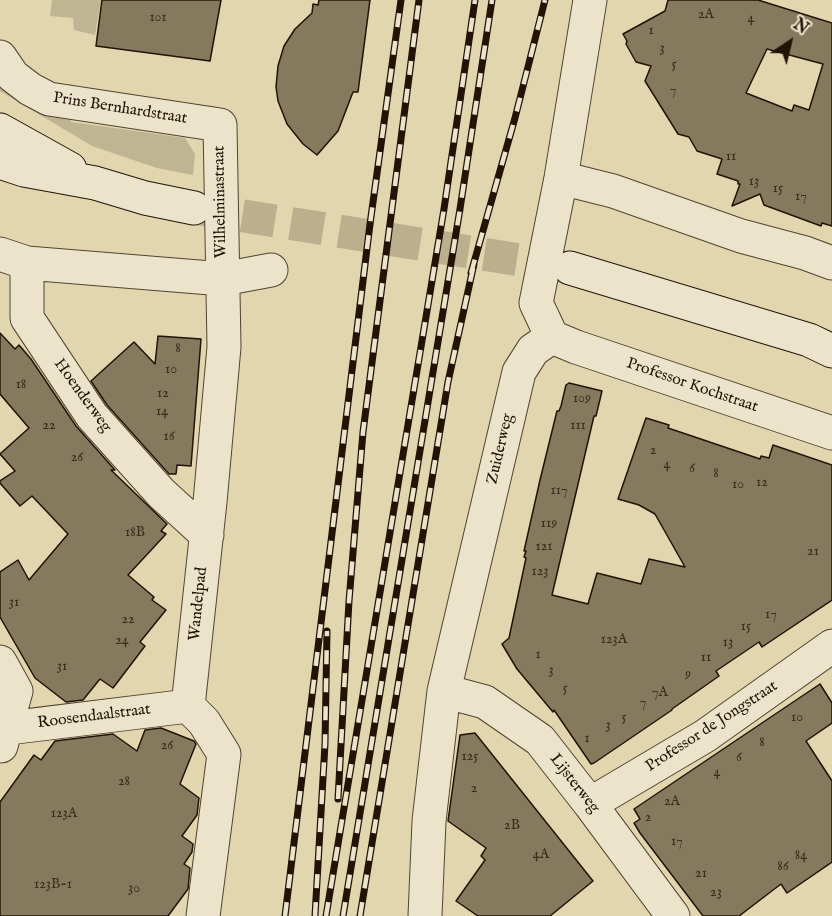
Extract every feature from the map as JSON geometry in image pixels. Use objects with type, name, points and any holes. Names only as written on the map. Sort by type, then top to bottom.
[{"type":"street","points":[[552,337],[536,303],[561,178],[590,0]]},
{"type":"street","name":"Prins Bernhardstraat","points":[[0,57],[13,76],[30,89],[49,99],[220,124]]},
{"type":"street","name":"Wilhelminastraat","points":[[220,124],[223,279]]},
{"type":"street","points":[[0,130],[95,183]]},
{"type":"street","points":[[0,162],[24,170],[95,183],[145,198],[194,208]]},
{"type":"street","points":[[561,178],[612,191],[741,236],[805,253],[832,263]]},
{"type":"street","name":"Hoenderweg","points":[[207,535],[161,493],[92,416],[27,318],[13,258],[223,279],[272,270]]},
{"type":"street","points":[[570,268],[824,343]]},
{"type":"street","name":"Wandelpad","points":[[188,706],[207,535],[224,347],[223,279]]},
{"type":"street","name":"Professor Kochstraat","points":[[552,337],[832,433]]},
{"type":"street","name":"Zuiderweg","points":[[425,916],[429,821],[444,691],[519,372],[533,350],[552,337]]},
{"type":"street","name":"Professor de Jongstraat","points":[[590,804],[705,736],[832,646]]},
{"type":"street","points":[[0,662],[16,691],[2,736]]},
{"type":"street","name":"Lijsterweg","points":[[444,691],[485,702],[540,740],[673,916]]},
{"type":"street","points":[[188,706],[204,722],[224,754],[203,916]]},
{"type":"street","name":"Roosendaalstraat","points":[[2,736],[188,706]]},
{"type":"shaded area","points":[[52,0],[101,0],[95,35],[74,30],[73,18],[50,16]]},
{"type":"shaded area","points":[[0,76],[71,114],[71,122],[185,138],[195,154],[193,175],[157,168],[92,146],[0,91]]},
{"type":"building","points":[[102,0],[221,0],[210,61],[96,46]]},
{"type":"building","points":[[319,0],[370,0],[358,92],[353,92],[338,131],[317,155],[303,144],[287,124],[278,101],[276,87],[278,66],[284,46],[295,29],[312,13],[313,4],[318,5]]},
{"type":"building","points":[[668,0],[758,0],[832,23],[832,226],[822,223],[821,226],[764,205],[760,194],[732,206],[740,184],[738,181],[717,174],[722,159],[697,151],[689,137],[678,134],[645,81],[651,66],[636,62],[626,44],[627,41],[623,34],[665,11]],"holes":[[[767,49],[823,64],[809,110],[794,105],[792,111],[746,93]]]},
{"type":"building","points":[[0,333],[15,349],[19,345],[31,359],[76,426],[115,470],[111,470],[167,524],[161,531],[166,534],[128,575],[154,597],[152,600],[166,610],[140,642],[145,646],[113,688],[100,679],[83,700],[66,702],[35,678],[0,617],[0,572],[18,560],[29,580],[68,534],[32,496],[20,506],[0,483],[15,471],[0,454],[29,428],[0,394]]},
{"type":"building","points":[[158,336],[201,339],[191,466],[177,465],[176,474],[169,474],[107,405],[91,381],[134,342],[155,364]]},
{"type":"building","points":[[569,383],[602,391],[596,416],[594,416],[552,595],[588,604],[597,573],[641,584],[649,559],[685,567],[655,514],[639,505],[618,499],[646,418],[669,425],[668,428],[760,459],[761,456],[769,458],[773,445],[832,465],[832,600],[762,647],[759,642],[716,671],[719,676],[591,764],[554,710],[553,712],[517,669],[502,644],[509,638],[526,558],[524,557],[526,551],[524,551],[540,480],[557,411],[561,406],[566,385]]},
{"type":"building","points":[[820,684],[832,703],[832,723],[806,741],[832,781],[832,862],[787,893],[781,884],[739,916],[703,916],[640,833],[634,823],[640,819],[634,809]]},
{"type":"building","points":[[161,728],[194,741],[196,744],[180,784],[199,798],[197,815],[182,836],[193,844],[192,852],[184,864],[190,868],[188,889],[168,916],[0,916],[0,802],[34,755],[41,760],[55,741],[113,734],[137,751],[145,730]]},
{"type":"building","points":[[475,733],[593,881],[550,916],[478,916],[456,901],[485,860],[481,856],[486,848],[448,821],[460,735]]},
{"type":"tunnel","points":[[194,208],[570,268]]},
{"type":"railway","points":[[285,916],[370,224],[401,0]]},
{"type":"railway","points":[[338,799],[349,601],[363,432],[419,0]]},
{"type":"railway","points":[[326,916],[444,209],[475,0]]},
{"type":"railway","points":[[343,916],[460,209],[492,0]]},
{"type":"railway","points":[[471,273],[515,118],[545,0]]},
{"type":"railway","points":[[360,916],[448,382],[474,264]]},
{"type":"railway","points":[[315,916],[325,744],[327,631]]}]
